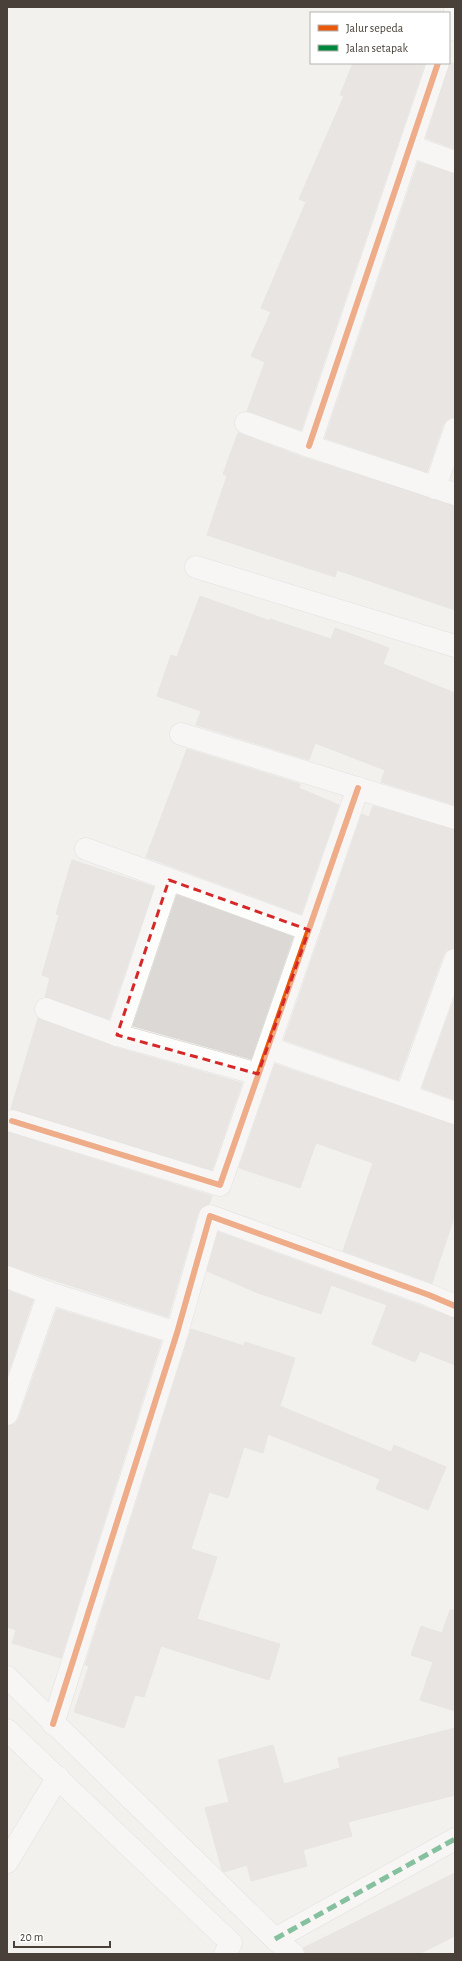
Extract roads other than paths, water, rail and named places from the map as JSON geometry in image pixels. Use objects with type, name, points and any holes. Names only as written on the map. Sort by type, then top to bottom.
[{"type":"street","points":[[450,27],[455,11]]},
{"type":"street","points":[[309,446],[438,64]]},
{"type":"street","points":[[410,146],[455,162]]},
{"type":"street","points":[[246,423],[309,446],[455,494]]},
{"type":"street","points":[[435,488],[455,428]]},
{"type":"street","points":[[196,567],[455,646]]},
{"type":"street","points":[[181,734],[455,818]]},
{"type":"street","points":[[12,1121],[220,1185],[358,788]]},
{"type":"street","points":[[86,849],[309,930]]},
{"type":"street","points":[[117,1035],[169,880]]},
{"type":"street","points":[[406,1096],[455,960]]},
{"type":"street","points":[[46,1009],[117,1035],[258,1074]]},
{"type":"street","points":[[268,1048],[455,1113]]},
{"type":"street","points":[[53,1724],[177,1333],[210,1216],[429,1295],[455,1306]]},
{"type":"street","points":[[7,1277],[49,1293],[177,1333]]},
{"type":"street","points":[[7,1414],[49,1293]]},
{"type":"street","points":[[7,1677],[53,1724],[275,1939],[293,1954]]},
{"type":"street","points":[[7,1730],[231,1943],[225,1954]]},
{"type":"street","points":[[7,1862],[58,1777]]},
{"type":"street","points":[[275,1939],[455,1839]]}]
